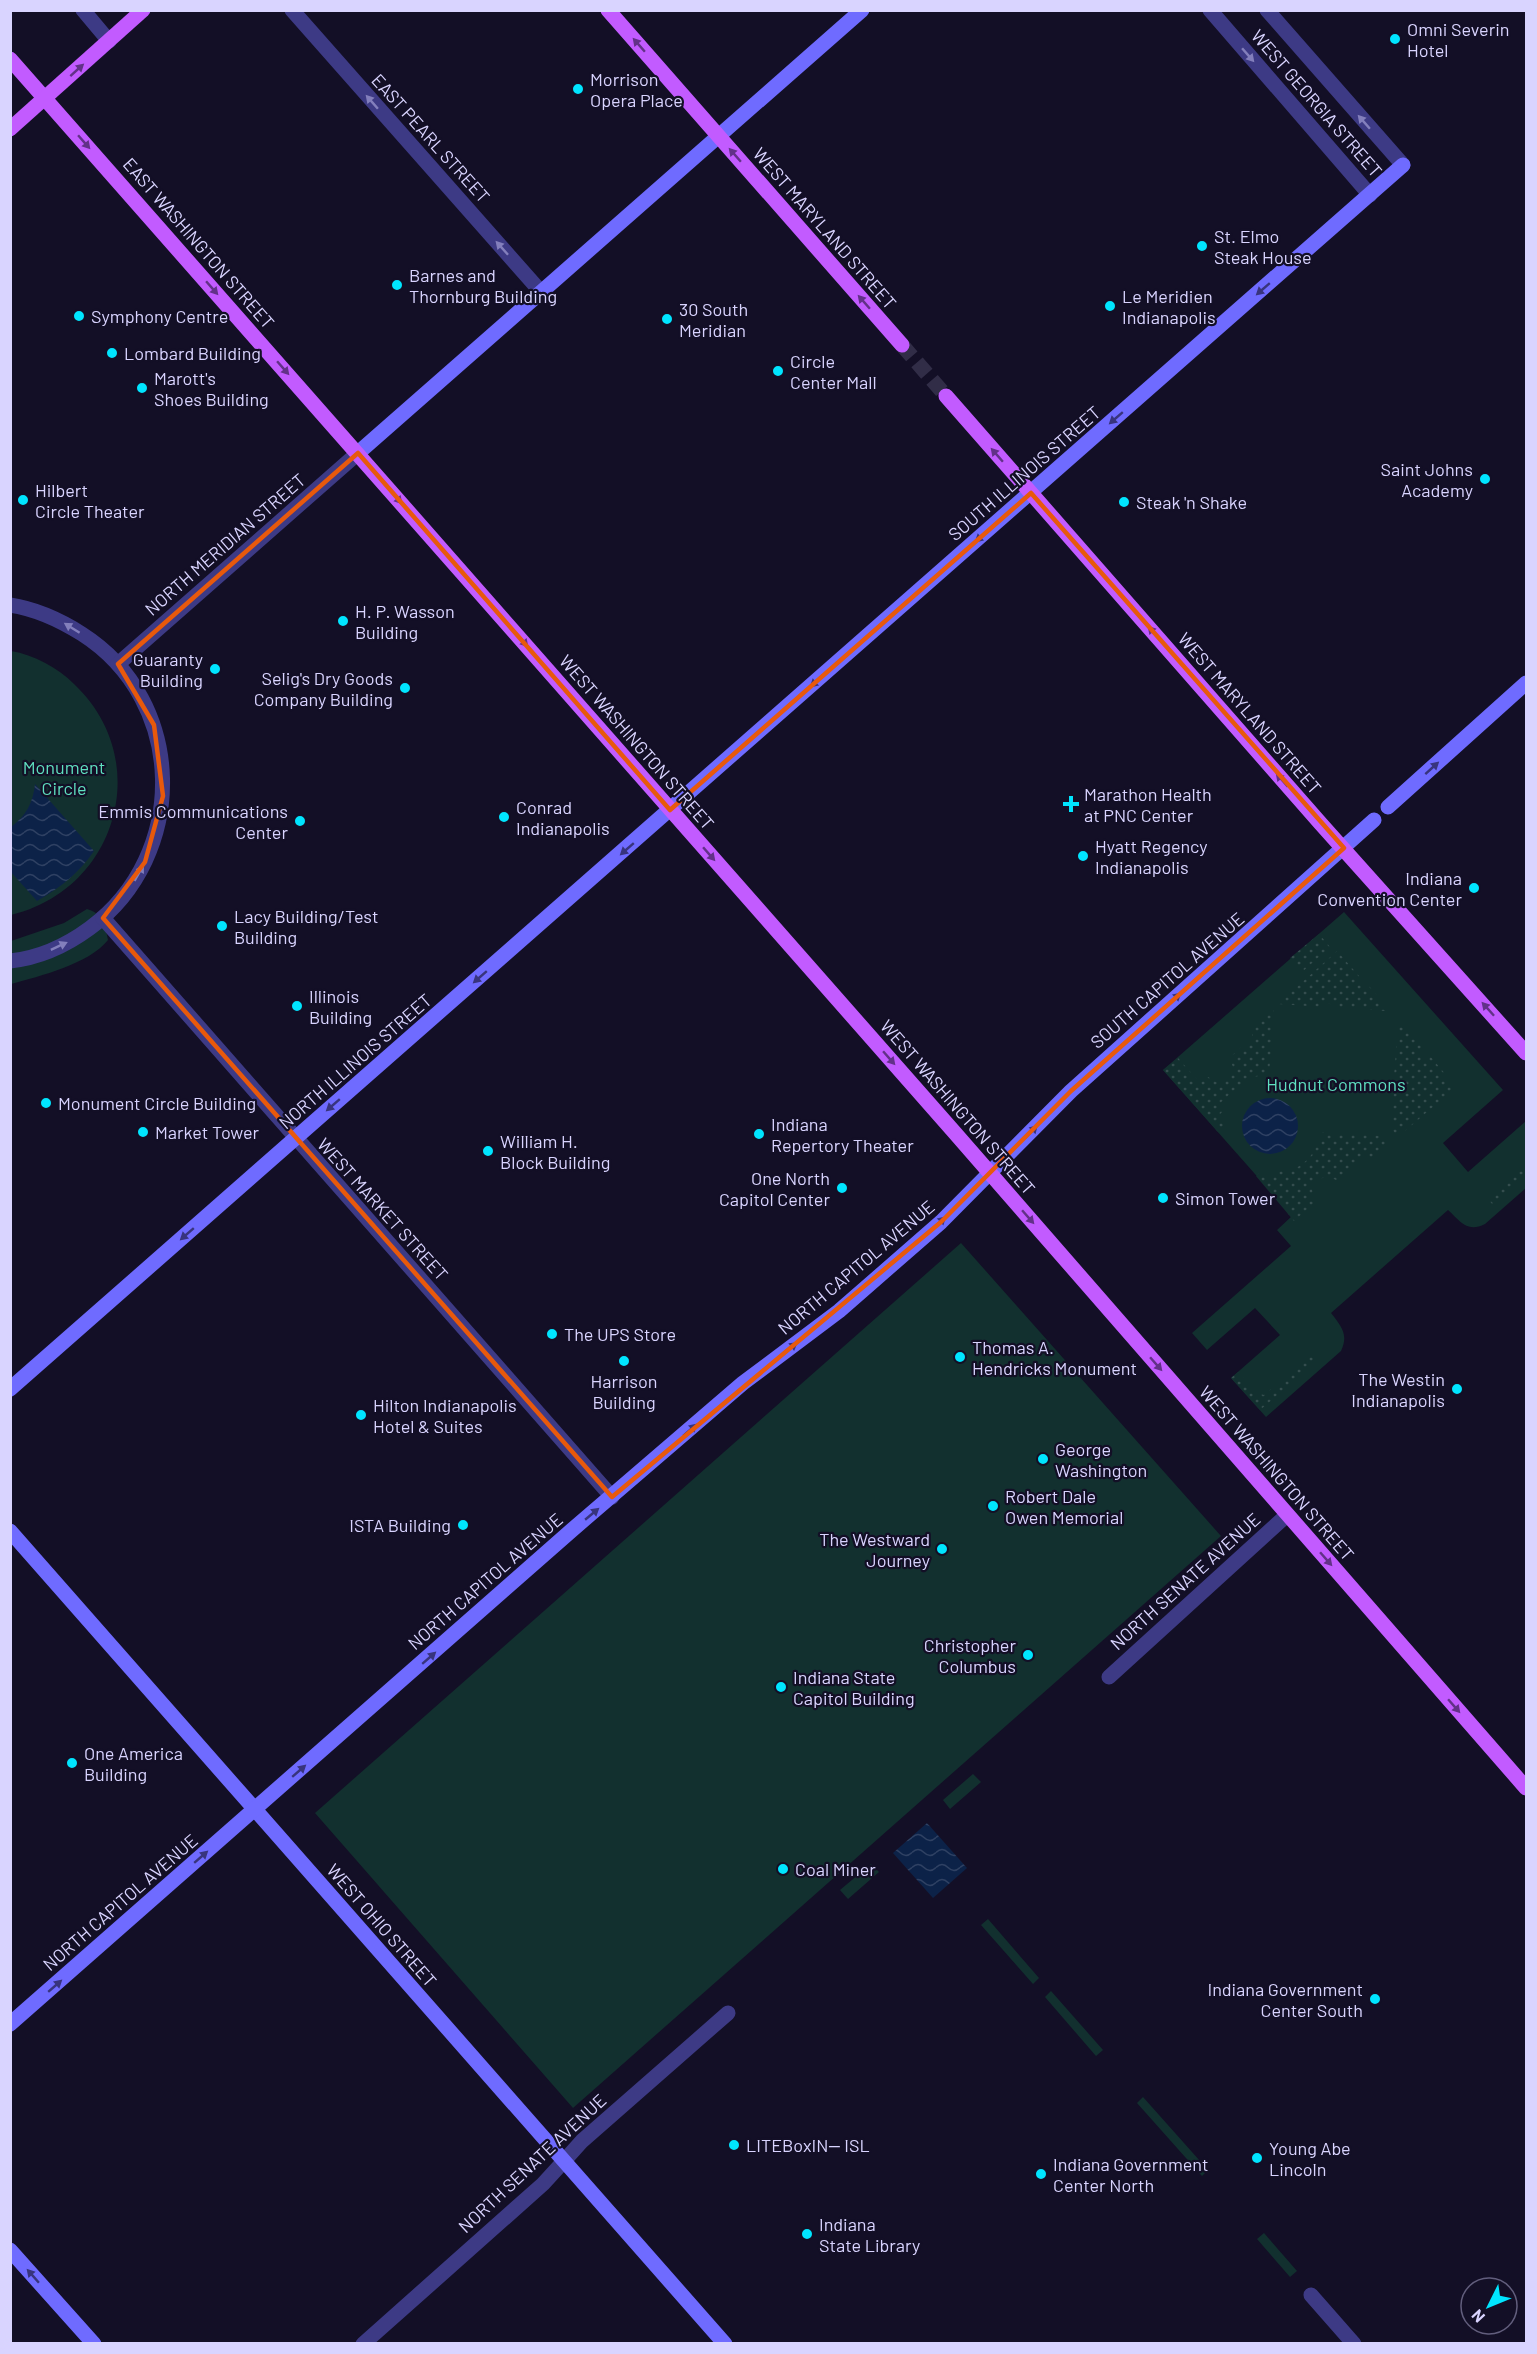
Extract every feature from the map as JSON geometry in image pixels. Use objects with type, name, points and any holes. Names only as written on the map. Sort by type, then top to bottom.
[{"type":"main road","points":[[10,129],[143,10]]},
{"type":"main road","name":"WEST MARYLAND STREET","points":[[608,10],[902,345]]},
{"type":"main road","points":[[357,453],[862,10]]},
{"type":"main road","name":"EAST WASHINGTON STREET","points":[[10,59],[357,453]]},
{"type":"main road","name":"SOUTH ILLINOIS STREET","points":[[670,810],[1403,165]]},
{"type":"main road","name":"WEST MARYLAND STREET","points":[[946,396],[1527,1053]]},
{"type":"main road","name":"WEST WASHINGTON STREET","points":[[357,453],[1527,1788]]},
{"type":"main road","points":[[1388,807],[1527,683]]},
{"type":"main road","name":"NORTH ILLINOIS STREET","points":[[10,1389],[670,810]]},
{"type":"main road","name":"SOUTH CAPITOL AVENUE","points":[[990,1173],[1071,1091],[1374,820]]},
{"type":"main road","name":"NORTH CAPITOL AVENUE","points":[[10,2025],[743,1383],[839,1311],[941,1222],[990,1173]]},
{"type":"main road","name":"WEST OHIO STREET","points":[[10,1531],[725,2343]]},
{"type":"main road","points":[[10,2250],[94,2343]]},
{"type":"street","points":[[82,10],[109,41]]},
{"type":"street","name":"EAST PEARL STREET","points":[[292,10],[541,292]]},
{"type":"street","name":"WEST GEORGIA STREET","points":[[1210,10],[1370,195]]},
{"type":"street","name":"WEST GEORGIA STREET","points":[[1267,10],[1403,165]]},
{"type":"street","name":"NORTH MERIDIAN STREET","points":[[118,664],[357,453]]},
{"type":"street","points":[[10,606],[33,610],[65,623],[94,642],[118,664],[139,694],[154,725],[162,762],[163,796],[157,830],[145,862],[128,892],[103,918],[77,937],[46,952],[10,961]]},
{"type":"street","name":"WEST MARKET STREET","points":[[103,918],[612,1497]]},
{"type":"street","name":"NORTH SENATE AVENUE","points":[[1109,1677],[1287,1515]]},
{"type":"street","name":"NORTH SENATE AVENUE","points":[[363,2343],[543,2184],[582,2141],[729,2013]]},
{"type":"street","points":[[1311,2295],[1354,2343]]},
{"type":"highlighted area","points":[[358,453],[670,810],[1031,493],[1344,848],[1071,1091],[941,1222],[612,1497],[103,918],[145,862],[163,796],[154,725],[118,664]]},
{"type":"green space","name":"Monument Circle","points":[[11,651],[37,659],[60,672],[74,684],[99,715],[113,749],[118,784],[113,819],[99,851],[77,879],[47,901],[11,915]]},
{"type":"green space","points":[[87,909],[97,914],[104,924],[108,940],[100,948],[89,956],[63,968],[11,984],[11,941],[64,923]]},
{"type":"green space","name":"Hudnut Commons","points":[[1344,912],[1503,1090],[1443,1143],[1468,1172],[1526,1121],[1526,1188],[1485,1224],[1479,1226],[1473,1227],[1460,1222],[1448,1210],[1331,1313],[1341,1326],[1344,1335],[1341,1351],[1266,1417],[1231,1378],[1280,1335],[1255,1308],[1207,1350],[1192,1333],[1291,1246],[1277,1230],[1292,1216],[1163,1070]]},
{"type":"green space","points":[[1319,934],[1330,947],[1302,972],[1290,958]]},
{"type":"green space","points":[[1337,951],[1359,976],[1359,984],[1368,985],[1387,1007],[1385,1011],[1335,1007],[1329,1003],[1323,1007],[1278,1004]]},
{"type":"green space","points":[[1274,1006],[1269,1075],[1261,1075],[1248,1080],[1219,1104],[1224,1110],[1217,1117],[1225,1127],[1218,1132],[1163,1070],[1178,1058],[1200,1083],[1208,1077],[1218,1083],[1228,1079],[1234,1069],[1229,1058],[1252,1038],[1252,1026]]},
{"type":"green space","points":[[1402,1024],[1422,1047],[1422,1055],[1430,1056],[1446,1075],[1447,1086],[1456,1087],[1398,1137],[1391,1128],[1394,1088],[1398,1083],[1394,1077],[1398,1025]]},
{"type":"green space","points":[[1320,1132],[1382,1136],[1389,1144],[1372,1159],[1368,1155],[1338,1181],[1328,1176],[1317,1180],[1312,1190],[1316,1201],[1294,1221],[1256,1176],[1263,1170],[1271,1179],[1283,1169],[1291,1171],[1302,1164],[1314,1151]]},
{"type":"green space","points":[[1526,1165],[1526,1176],[1493,1205],[1488,1199]]},
{"type":"green space","points":[[961,1243],[1221,1536],[573,2108],[315,1813]]},
{"type":"green space","points":[[1314,1353],[1319,1359],[1260,1410],[1231,1378],[1238,1372],[1257,1393],[1264,1395]]},
{"type":"green space","points":[[973,1774],[981,1782],[950,1809],[943,1800]]},
{"type":"green space","points":[[871,1864],[879,1872],[848,1899],[840,1890]]},
{"type":"green space","points":[[988,1919],[1039,1978],[1033,1984],[981,1925]]},
{"type":"green space","points":[[1051,1991],[1103,2050],[1096,2056],[1045,1997]]},
{"type":"green space","points":[[1143,2097],[1208,2170],[1202,2176],[1137,2103]]},
{"type":"green space","points":[[1264,2233],[1297,2271],[1290,2277],[1257,2239]]},
{"type":"water","points":[[35,784],[94,851],[68,879],[37,901],[10,871],[11,827],[28,808]]},
{"type":"water","points":[[1270,1098],[1281,1100],[1290,1106],[1296,1115],[1298,1126],[1296,1137],[1290,1146],[1281,1152],[1270,1154],[1259,1152],[1250,1146],[1244,1137],[1242,1126],[1244,1115],[1250,1106],[1259,1100]]},
{"type":"water","points":[[927,1823],[967,1868],[933,1898],[893,1853]]},
{"type":"tunnel","points":[[902,345],[946,396]]},
{"type":"place","name":"Omni Severin Hotel","points":[[1395,39]]},
{"type":"place","name":"Morrison Opera Place","points":[[578,89]]},
{"type":"place","name":"St. Elmo Steak House","points":[[1202,246]]},
{"type":"place","name":"Barnes and Thornburg Building","points":[[397,285]]},
{"type":"place","name":"Le Meridien Indianapolis","points":[[1110,306]]},
{"type":"place","name":"Symphony Centre","points":[[79,316]]},
{"type":"place","name":"30 South Meridian","points":[[667,319]]},
{"type":"place","name":"Lombard Building","points":[[112,353]]},
{"type":"place","name":"Circle Center Mall","points":[[778,371]]},
{"type":"place","name":"Marott's Shoes Building","points":[[142,388]]},
{"type":"place","name":"Saint Johns Academy","points":[[1485,479]]},
{"type":"place","name":"Hilbert Circle Theater","points":[[23,500]]},
{"type":"place","name":"Steak 'n Shake","points":[[1124,502]]},
{"type":"place","name":"H. P. Wasson Building","points":[[343,621]]},
{"type":"place","name":"Guaranty Building","points":[[215,669]]},
{"type":"place","name":"Selig's Dry Goods Company Building","points":[[405,688]]},
{"type":"place","name":"Marathon Health at PNC Center","points":[[1071,804]]},
{"type":"place","name":"Conrad Indianapolis","points":[[504,817]]},
{"type":"place","name":"Emmis Communications Center","points":[[300,821]]},
{"type":"place","name":"Hyatt Regency Indianapolis","points":[[1083,856]]},
{"type":"place","name":"Indiana Convention Center","points":[[1474,888]]},
{"type":"place","name":"Lacy Building/Test Building","points":[[222,926]]},
{"type":"place","name":"Illinois Building","points":[[297,1006]]},
{"type":"place","name":"Monument Circle Building","points":[[46,1103]]},
{"type":"place","name":"Market Tower","points":[[143,1132]]},
{"type":"place","name":"Indiana Repertory Theater","points":[[759,1134]]},
{"type":"place","name":"William H. Block Building","points":[[488,1151]]},
{"type":"place","name":"One North Capitol Center","points":[[842,1188]]},
{"type":"place","name":"Simon Tower","points":[[1163,1198]]},
{"type":"place","name":"The UPS Store","points":[[552,1334]]},
{"type":"place","name":"Thomas A. Hendricks Monument","points":[[960,1357]]},
{"type":"place","name":"Harrison Building","points":[[624,1361]]},
{"type":"place","name":"The Westin Indianapolis","points":[[1457,1389]]},
{"type":"place","name":"Hilton Indianapolis Hotel & Suites","points":[[361,1415]]},
{"type":"place","name":"George Washington","points":[[1043,1459]]},
{"type":"place","name":"Robert Dale Owen Memorial","points":[[993,1506]]},
{"type":"place","name":"ISTA Building","points":[[463,1525]]},
{"type":"place","name":"The Westward Journey","points":[[942,1549]]},
{"type":"place","name":"Christopher Columbus","points":[[1028,1655]]},
{"type":"place","name":"Indiana State Capitol Building","points":[[781,1687]]},
{"type":"place","name":"One America Building","points":[[72,1763]]},
{"type":"place","name":"Coal Miner","points":[[783,1869]]},
{"type":"place","name":"Indiana Government Center South","points":[[1375,1999]]},
{"type":"place","name":"LITEBoxIN-- ISL","points":[[734,2145]]},
{"type":"place","name":"Young Abe Lincoln","points":[[1257,2158]]},
{"type":"place","name":"Indiana Government Center North","points":[[1041,2174]]},
{"type":"place","name":"Indiana State Library","points":[[807,2234]]}]
